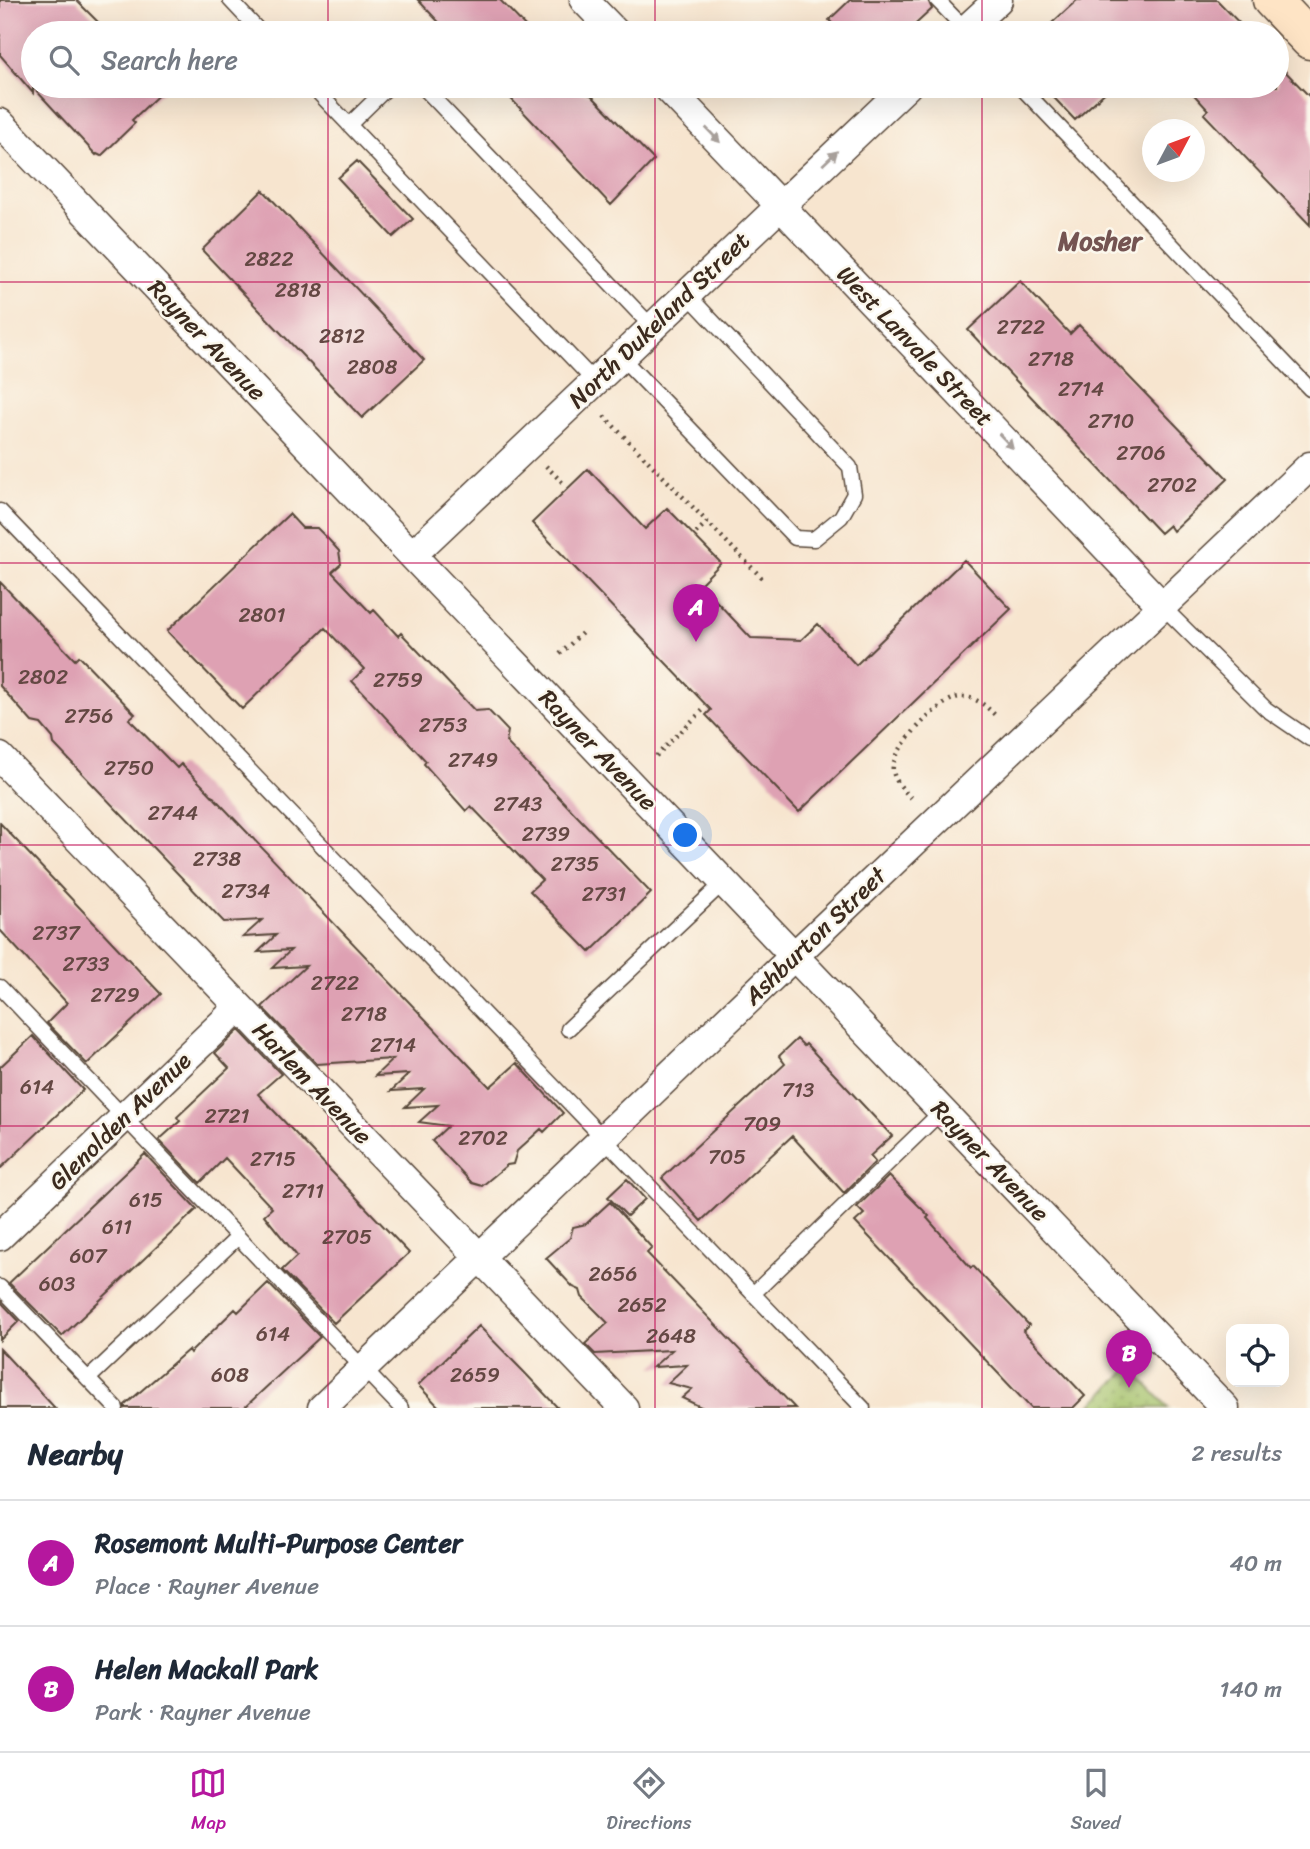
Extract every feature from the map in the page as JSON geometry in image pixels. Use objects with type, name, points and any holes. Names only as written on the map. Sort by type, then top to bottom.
[{"type":"main road","points":[[1272,0],[1310,40]]},
{"type":"street","points":[[584,0],[604,21]]},
{"type":"street","points":[[977,21],[998,0]]},
{"type":"street","name":"West Lanvale Street","points":[[677,98],[1163,607]]},
{"type":"street","name":"North Dukeland Street","points":[[412,555],[894,98]]},
{"type":"street","name":"Rayner Avenue","points":[[0,123],[1225,1408]]},
{"type":"street","name":"Ashburton Street","points":[[322,1408],[1310,466]]},
{"type":"street","name":"Harlem Avenue","points":[[2,764],[624,1408]]},
{"type":"street","name":"Glenolden Avenue","points":[[0,1236],[239,1007]]},
{"type":"lane","points":[[230,0],[250,21]]},
{"type":"lane","points":[[937,0],[956,21]]},
{"type":"lane","points":[[323,98],[594,382]]},
{"type":"lane","points":[[349,125],[377,98]]},
{"type":"lane","points":[[433,98],[652,327]]},
{"type":"lane","points":[[1031,98],[1310,389]]},
{"type":"lane","points":[[621,357],[795,538],[814,540],[841,517],[854,494],[850,467],[687,294]]},
{"type":"lane","points":[[0,511],[863,1408]]},
{"type":"lane","points":[[1163,607],[1266,709],[1310,739]]},
{"type":"lane","points":[[568,1029],[724,882]]},
{"type":"lane","points":[[2,993],[401,1408]]},
{"type":"lane","points":[[753,1294],[942,1111]]},
{"type":"lane","points":[[88,1379],[238,1237]]},
{"type":"lane","points":[[0,1287],[116,1408]]},
{"type":"path","points":[[601,413],[762,578]]},
{"type":"path","points":[[546,466],[564,484]]},
{"type":"path","points":[[696,533],[707,522]]},
{"type":"path","points":[[560,654],[583,632]]},
{"type":"path","points":[[911,798],[893,773],[896,753],[944,704],[956,697],[971,698],[979,701],[997,717]]},
{"type":"path","points":[[656,756],[703,710]]},
{"type":"green space","points":[[1130,1367],[1169,1408],[1088,1408]]},
{"type":"building","points":[[0,0],[76,0],[97,21],[21,21],[21,79],[0,55]]},
{"type":"building","points":[[418,0],[500,0],[520,21],[438,21]]},
{"type":"building","points":[[850,0],[928,0],[932,9],[919,21],[829,20]]},
{"type":"building","points":[[1077,0],[1217,0],[1237,21],[1054,21]]},
{"type":"building","points":[[1289,75],[1310,97],[1310,225],[1204,114],[1208,110],[1197,98],[1289,98]]},
{"type":"building","points":[[43,98],[155,98],[132,120],[135,123],[101,156],[96,155]]},
{"type":"building","points":[[510,98],[594,98],[654,160],[611,205]]},
{"type":"building","points":[[1054,98],[1099,98],[1075,120]]},
{"type":"building","points":[[357,161],[413,219],[393,237],[338,178]]},
{"type":"building","points":[[263,190],[424,360],[362,418],[202,250]]},
{"type":"building","points":[[1020,281],[1070,334],[1079,325],[1228,479],[1173,531],[1169,525],[1160,533],[968,330]]},
{"type":"building","points":[[588,469],[645,529],[667,508],[721,563],[700,584],[751,638],[801,640],[818,624],[856,665],[964,560],[1011,609],[799,812],[706,715],[711,710],[532,523]]},
{"type":"building","points":[[289,514],[302,528],[317,528],[329,540],[339,551],[341,564],[332,572],[371,613],[374,610],[398,636],[401,633],[475,711],[488,710],[508,731],[506,742],[651,893],[590,952],[530,891],[542,880],[471,806],[466,811],[424,764],[426,761],[352,681],[364,669],[325,628],[242,709],[167,631]]},
{"type":"building","points":[[0,582],[75,660],[79,656],[135,714],[129,719],[177,768],[181,764],[202,785],[490,1087],[517,1063],[563,1113],[544,1132],[541,1129],[517,1151],[513,1164],[507,1165],[482,1186],[472,1183],[432,1141],[448,1126],[419,1122],[438,1105],[405,1107],[424,1089],[391,1091],[409,1074],[375,1076],[393,1059],[317,1064],[262,1007],[306,966],[272,968],[291,950],[258,952],[276,935],[243,937],[262,920],[224,922],[54,744],[53,738],[41,724],[32,722],[0,686]]},
{"type":"building","points":[[0,823],[161,994],[87,1064],[47,1023],[67,1003],[0,930]]},
{"type":"building","points":[[239,1030],[281,1074],[258,1094],[409,1253],[334,1323],[282,1270],[297,1256],[264,1215],[272,1208],[225,1158],[200,1183],[159,1140],[180,1121],[177,1117],[229,1068],[215,1053]]},
{"type":"building","points":[[33,1036],[83,1090],[0,1169],[0,1067]]},
{"type":"building","points":[[797,1039],[804,1046],[806,1044],[892,1136],[870,1156],[875,1162],[844,1193],[792,1136],[701,1221],[662,1178],[785,1064],[779,1056]]},
{"type":"building","points":[[145,1154],[197,1209],[62,1336],[9,1283]]},
{"type":"building","points":[[889,1176],[929,1216],[927,1218],[971,1268],[973,1266],[1029,1325],[1023,1331],[1085,1396],[1073,1408],[1031,1408],[855,1222],[864,1214],[857,1207]]},
{"type":"building","points":[[627,1179],[645,1199],[627,1216],[608,1197]]},
{"type":"building","points":[[610,1202],[652,1248],[647,1253],[795,1408],[703,1408],[682,1398],[692,1389],[668,1383],[687,1365],[653,1367],[672,1350],[595,1354],[585,1344],[608,1323],[582,1297],[580,1290],[573,1287],[546,1258],[570,1238],[573,1227],[586,1224]]},
{"type":"building","points":[[268,1283],[320,1337],[244,1408],[125,1408],[125,1405],[188,1350],[190,1353],[235,1309],[238,1312]]},
{"type":"building","points":[[0,1301],[19,1321],[0,1340]]},
{"type":"building","points":[[479,1326],[558,1408],[440,1408],[418,1385]]},
{"type":"building","points":[[0,1349],[55,1408],[0,1408]]},
{"type":"place","name":"Rosemont Multi-Purpose Center","points":[[696,642]]},
{"type":"place","name":"Helen Mackall Park","points":[[1129,1388]]},
{"type":"district","name":"Mosher","points":[[1100,241]]}]
